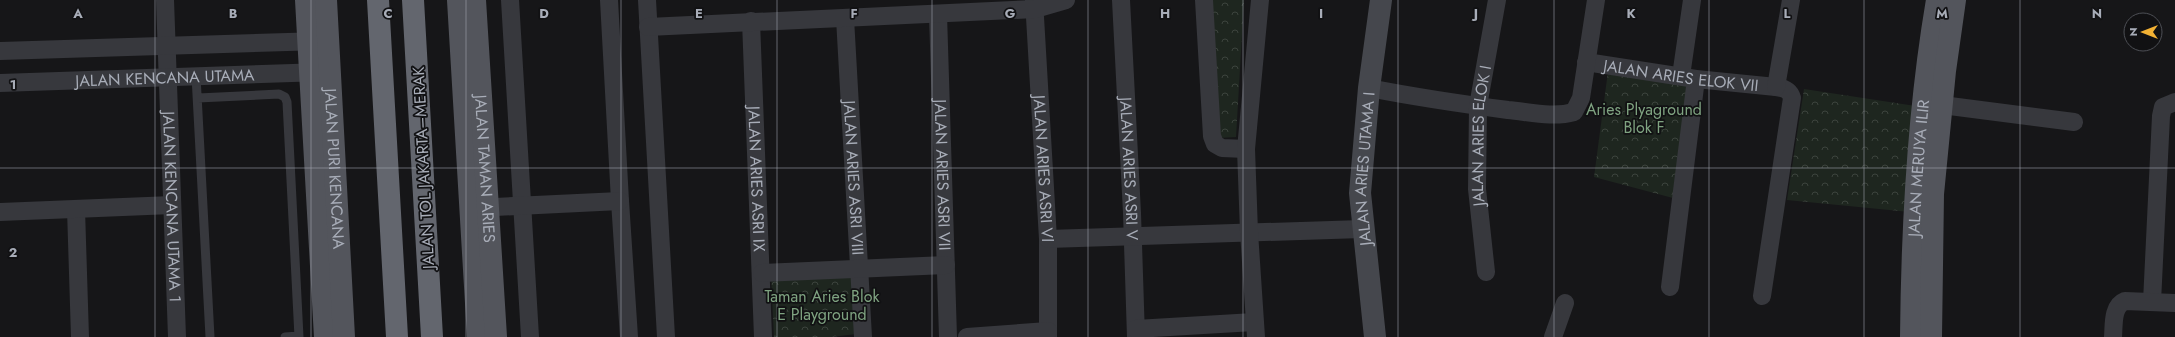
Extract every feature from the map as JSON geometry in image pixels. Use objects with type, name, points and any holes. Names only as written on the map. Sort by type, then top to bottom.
[{"type":"highway","points":[[378,0],[397,337]]},
{"type":"highway","name":"JALAN TOL JAKARTA–MERAK","points":[[413,0],[432,337]]},
{"type":"main road","name":"JALAN TAMAN ARIES","points":[[458,0],[479,208],[496,337]]},
{"type":"main road","name":"JALAN TAMAN ARIES","points":[[475,0],[479,208],[478,337]]},
{"type":"main road","name":"JALAN MERUYA ILIR","points":[[1911,337],[1912,282],[1929,143],[1935,69],[1937,0]]},
{"type":"main road","name":"JALAN MERUYA ILIR","points":[[1931,337],[1933,194],[1929,143],[1942,104],[1935,69],[1955,0]]},
{"type":"main road","name":"JALAN PURI KENCANA","points":[[309,1],[318,41],[344,337]]},
{"type":"main road","name":"JALAN PURI KENCANA","points":[[320,72],[325,337]]},
{"type":"street","name":"JALAN KENCANA UTAMA 1","points":[[165,0],[176,337]]},
{"type":"street","points":[[510,0],[530,337]]},
{"type":"street","points":[[610,0],[620,202],[629,337]]},
{"type":"street","points":[[647,0],[666,337]]},
{"type":"street","points":[[648,27],[751,21],[938,14],[1035,5],[1066,0]]},
{"type":"street","name":"JALAN ARIES ASRI V","points":[[1121,0],[1136,333]]},
{"type":"street","points":[[1204,0],[1212,136],[1215,144],[1222,148],[1246,149]]},
{"type":"street","points":[[1136,333],[1255,329],[1246,149],[1260,0]]},
{"type":"street","name":"JALAN ARIES UTAMA I","points":[[1375,337],[1362,229],[1360,194],[1369,88],[1381,0]]},
{"type":"street","name":"JALAN ARIES ELOK I","points":[[1486,272],[1477,189],[1478,106],[1497,0]]},
{"type":"street","points":[[1369,88],[1478,106],[1562,115],[1574,112],[1581,98],[1596,0]]},
{"type":"street","points":[[1670,287],[1689,77],[1692,0]]},
{"type":"street","points":[[1762,296],[1792,98],[1787,90],[1776,86],[1791,0]]},
{"type":"street","name":"JALAN ARIES ASRI VI","points":[[1035,5],[1048,239],[1048,334]]},
{"type":"street","name":"JALAN ARIES ASRI VII","points":[[938,14],[948,337]]},
{"type":"street","name":"JALAN ARIES ASRI VIII","points":[[845,18],[864,337]]},
{"type":"street","name":"JALAN ARIES ASRI IX","points":[[751,21],[762,273],[763,337]]},
{"type":"street","name":"JALAN KENCANA UTAMA","points":[[0,51],[318,41]]},
{"type":"street","name":"JALAN ARIES ELOK VII","points":[[1586,62],[1689,77],[1776,86]]},
{"type":"street","name":"JALAN KENCANA UTAMA","points":[[0,82],[168,77],[197,88],[320,72]]},
{"type":"street","points":[[2152,302],[2163,107],[2175,102]]},
{"type":"street","points":[[1942,104],[2074,122]]},
{"type":"street","points":[[479,208],[620,202]]},
{"type":"street","points":[[0,212],[172,206]]},
{"type":"street","points":[[76,209],[80,337]]},
{"type":"street","points":[[1048,239],[1132,238],[1249,232],[1362,229]]},
{"type":"street","points":[[762,273],[946,265]]},
{"type":"street","points":[[2113,337],[2116,308],[2119,303],[2125,301],[2175,303]]},
{"type":"street","points":[[1553,337],[1565,303]]},
{"type":"street","points":[[967,337],[1048,334]]},
{"type":"lane","points":[[210,337],[197,88],[279,94],[285,97],[287,102],[299,336],[285,337]]},
{"type":"green space","points":[[1209,0],[1244,0],[1236,137],[1217,138]]},
{"type":"green space","name":"Aries Plyaground Blok F","points":[[1609,64],[1693,78],[1673,198],[1594,177]]},
{"type":"green space","points":[[1804,89],[1922,107],[1910,212],[1787,200]]},
{"type":"green space","name":"Taman Aries Blok E Playground","points":[[855,272],[856,334],[831,337],[774,337],[771,275]]}]
